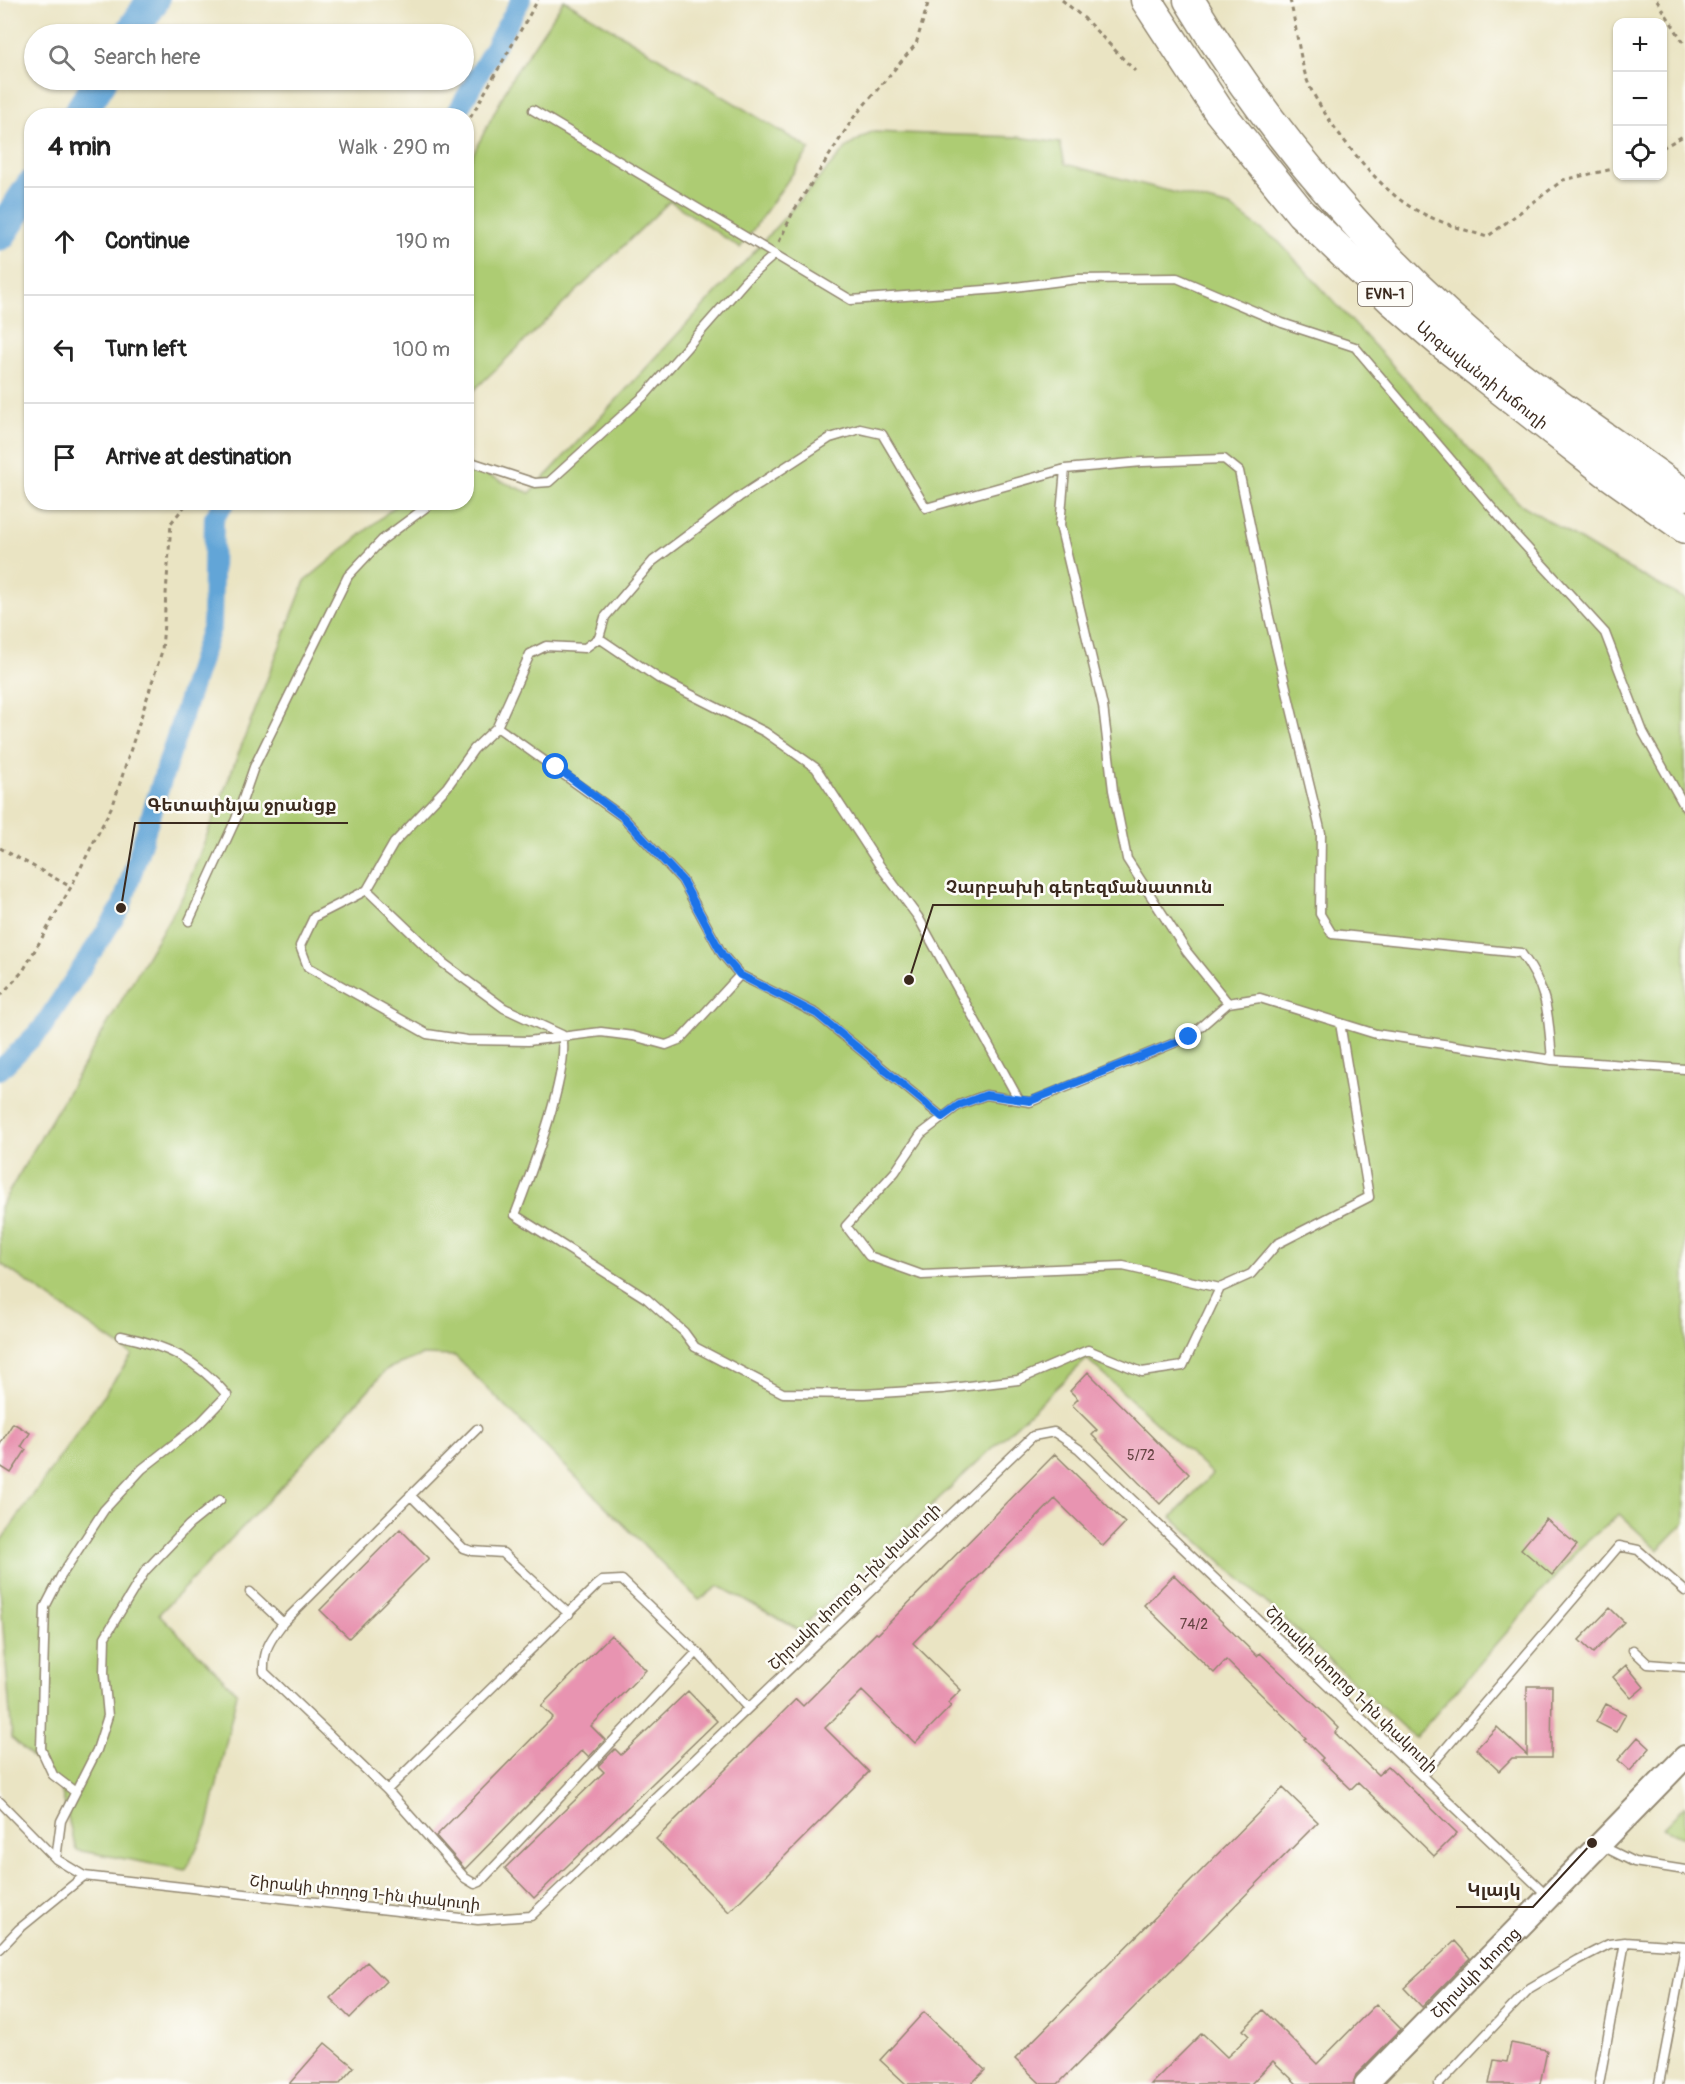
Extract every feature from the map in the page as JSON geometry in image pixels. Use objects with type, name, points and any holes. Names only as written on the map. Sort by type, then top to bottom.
[{"type":"highway","name":"Արգավանդի խճուղի","points":[[1146,0],[1218,110],[1301,213],[1393,301],[1444,345],[1605,471],[1685,528]]},
{"type":"highway","name":"Արգավանդի խճուղի","points":[[1189,0],[1230,63],[1287,141],[1395,266],[1512,370],[1685,495]]},
{"type":"main road","name":"Շիրակի փողոց","points":[[1605,1847],[1685,1757]]},
{"type":"main road","name":"Շիրակի փողոց","points":[[1378,2084],[1605,1847],[1685,1772]]},
{"type":"main road","name":"Շիրակի փողոց","points":[[1366,2084],[1553,1900]]},
{"type":"lane","points":[[533,110],[851,300],[999,289],[1077,279],[1177,278],[1282,323],[1355,347],[1509,528],[1605,633],[1643,732],[1685,807]]},
{"type":"lane","points":[[474,463],[535,483],[549,482],[646,394],[746,280],[774,255]]},
{"type":"lane","points":[[740,975],[695,1025],[674,1043],[666,1045],[633,1036],[601,1032],[563,1039],[502,1041],[427,1034],[308,967],[300,946],[314,918],[367,890],[394,843],[447,787],[474,749],[497,727],[530,654],[546,646],[585,648],[599,638],[605,617],[653,561],[739,497],[830,438],[860,429],[882,434],[926,508],[1065,469],[1142,462],[1224,459],[1239,471],[1269,617],[1321,833],[1320,914],[1332,934],[1521,953],[1537,974],[1546,1002],[1552,1060]]},
{"type":"lane","points":[[1065,469],[1060,525],[1103,706],[1113,790],[1127,859],[1186,952],[1228,1004]]},
{"type":"lane","points":[[189,921],[236,819],[254,767],[348,576],[382,540],[422,510]]},
{"type":"lane","points":[[599,638],[658,678],[765,732],[816,768],[880,867],[918,918],[1020,1100]]},
{"type":"lane","points":[[497,727],[623,817],[682,880],[722,954],[740,975],[817,1014],[942,1117]]},
{"type":"lane","points":[[367,890],[444,963],[504,1008],[562,1035],[559,1074],[540,1147],[515,1215],[647,1299],[684,1332],[695,1347],[783,1393],[864,1394],[943,1389],[1018,1380],[1088,1350],[1142,1372],[1183,1366],[1220,1288]]},
{"type":"lane","points":[[1340,1023],[1369,1197],[1277,1244],[1251,1274],[1220,1288],[1123,1266],[922,1275],[869,1256],[846,1226],[895,1172],[921,1134],[959,1105],[986,1095],[1030,1101],[1189,1037],[1228,1004],[1260,998],[1376,1034],[1552,1060],[1685,1069]]},
{"type":"lane","points":[[74,1791],[53,1775],[41,1749],[45,1607],[61,1575],[104,1510],[142,1469],[198,1425],[227,1395],[213,1379],[174,1353],[157,1344],[121,1336]]},
{"type":"lane","points":[[477,1429],[283,1623],[268,1643],[263,1656],[264,1672],[387,1790],[465,1878],[475,1884],[480,1882],[698,1652]]},
{"type":"lane","name":"Շիրակի փողոց 1-ին փակուղի","points":[[0,1802],[56,1859],[84,1876],[478,1920],[531,1916],[1033,1436],[1054,1432],[1079,1449],[1553,1900]]},
{"type":"lane","points":[[410,1495],[463,1548],[503,1553],[569,1614]]},
{"type":"lane","points":[[56,1859],[61,1821],[74,1791],[97,1750],[108,1716],[104,1673],[105,1636],[146,1571],[189,1525],[220,1500]]},
{"type":"lane","points":[[1422,1776],[1619,1546],[1638,1550],[1685,1591]]},
{"type":"lane","points":[[387,1790],[602,1581],[621,1580],[698,1652],[748,1708]]},
{"type":"lane","points":[[250,1592],[283,1623]]},
{"type":"lane","points":[[1633,1650],[1648,1664],[1685,1667]]},
{"type":"lane","points":[[1605,1847],[1634,1862],[1685,1870]]},
{"type":"lane","points":[[0,1949],[19,1929],[84,1876]]},
{"type":"lane","points":[[1599,2084],[1625,1942]]},
{"type":"lane","points":[[1440,2084],[1530,1988],[1609,1944],[1625,1942],[1685,1946],[1659,2084]]},
{"type":"path","points":[[474,111],[538,0]]},
{"type":"path","points":[[774,255],[793,212],[822,163],[854,117],[916,44],[929,0]]},
{"type":"path","points":[[1062,0],[1085,19],[1135,71]]},
{"type":"path","points":[[1290,0],[1308,83],[1321,107],[1381,183],[1404,203],[1449,225],[1487,237],[1563,180],[1613,169]]},
{"type":"path","points":[[1657,0],[1685,45]]},
{"type":"path","points":[[1667,145],[1685,135]]},
{"type":"path","points":[[0,996],[23,971],[71,887],[114,802],[162,651],[171,523],[182,510]]},
{"type":"path","points":[[0,848],[71,887]]},
{"type":"green space","points":[[564,0],[810,149],[740,248],[670,201],[474,390],[474,152],[512,78]]},
{"type":"green space","points":[[871,132],[1018,137],[1060,143],[1065,164],[1230,207],[1279,242],[1519,503],[1611,559],[1685,599],[1685,1522],[1658,1550],[1619,1514],[1581,1547],[1415,1738],[1172,1517],[1212,1474],[1087,1359],[799,1630],[719,1586],[699,1600],[455,1356],[422,1355],[387,1369],[285,1483],[159,1614],[237,1693],[208,1825],[186,1870],[76,1850],[60,1785],[12,1738],[0,1590],[0,1542],[132,1355],[0,1263],[0,1207],[185,892],[305,581],[391,510],[474,510],[474,470],[530,493],[751,255],[847,147]]},
{"type":"green space","points":[[1685,1806],[1685,1838],[1663,1828]]},
{"type":"building","points":[[1088,1372],[1189,1474],[1160,1504],[1092,1435],[1097,1430],[1072,1405],[1078,1399],[1070,1391]]},
{"type":"building","points":[[13,1423],[30,1433],[21,1447],[26,1450],[11,1473],[0,1466],[0,1444]]},
{"type":"building","points":[[1055,1454],[1125,1523],[1103,1546],[1055,1499],[913,1643],[961,1690],[948,1703],[951,1706],[915,1743],[862,1691],[825,1728],[869,1772],[729,1912],[656,1839],[796,1699],[803,1706],[876,1633],[878,1634]]},
{"type":"building","points":[[1546,1519],[1577,1545],[1552,1575],[1521,1549]]},
{"type":"building","points":[[400,1529],[429,1558],[349,1638],[320,1610]]},
{"type":"building","points":[[1174,1575],[1257,1656],[1260,1653],[1327,1716],[1339,1728],[1335,1733],[1378,1775],[1388,1766],[1457,1833],[1434,1856],[1358,1782],[1351,1789],[1321,1760],[1323,1758],[1304,1739],[1306,1738],[1226,1660],[1214,1673],[1144,1605]]},
{"type":"building","points":[[1610,1608],[1624,1622],[1593,1653],[1579,1640]]},
{"type":"building","points":[[611,1635],[646,1670],[591,1726],[605,1740],[589,1757],[582,1750],[465,1869],[436,1836],[553,1717],[541,1706]]},
{"type":"building","points":[[1626,1665],[1644,1687],[1631,1698],[1613,1677]]},
{"type":"building","points":[[1527,1686],[1552,1686],[1551,1758],[1512,1758],[1499,1771],[1476,1749],[1497,1727],[1527,1755]]},
{"type":"building","points":[[688,1691],[717,1721],[534,1898],[505,1868],[604,1772],[598,1766],[615,1749],[621,1755]]},
{"type":"building","points":[[1606,1704],[1626,1714],[1616,1732],[1596,1722]]},
{"type":"building","points":[[1638,1737],[1650,1748],[1630,1771],[1618,1760]]},
{"type":"building","points":[[1283,1788],[1318,1822],[1058,2084],[1041,2084],[1015,2059]]},
{"type":"building","points":[[1455,1941],[1470,1958],[1422,2007],[1404,1988]]},
{"type":"building","points":[[367,1962],[386,1981],[350,2018],[330,1998]]},
{"type":"building","points":[[1376,2004],[1401,2029],[1356,2075],[1353,2084],[1297,2084],[1273,2061],[1251,2084],[1151,2084],[1202,2033],[1227,2057],[1249,2036],[1243,2030],[1263,2010],[1317,2064]]},
{"type":"building","points":[[924,2012],[985,2070],[971,2084],[906,2084],[880,2060]]},
{"type":"building","points":[[325,2043],[354,2067],[339,2084],[289,2084]]},
{"type":"building","points":[[1511,2043],[1547,2050],[1540,2084],[1489,2084],[1494,2060],[1507,2062]]},
{"type":"waterway","points":[[137,24],[153,0]]},
{"type":"waterway","points":[[474,83],[521,0]]},
{"type":"waterway","points":[[83,108],[95,90]]},
{"type":"waterway","points":[[460,108],[470,90]]},
{"type":"waterway","points":[[0,234],[24,198]]},
{"type":"waterway","points":[[0,1070],[42,1028],[121,908],[212,625],[214,518],[220,510]]},
{"type":"place","name":"Գետափնյա ջրանցք","points":[[121,908]]},
{"type":"place","name":"Չարբախի գերեզմանատուն","points":[[909,980]]},
{"type":"place","name":"Կլայկ","points":[[1592,1843]]},
{"type":"route","points":[[556,767],[623,817],[682,880],[722,954],[740,975],[817,1014],[942,1117],[959,1105],[986,1095],[1030,1101],[1189,1037]]}]
